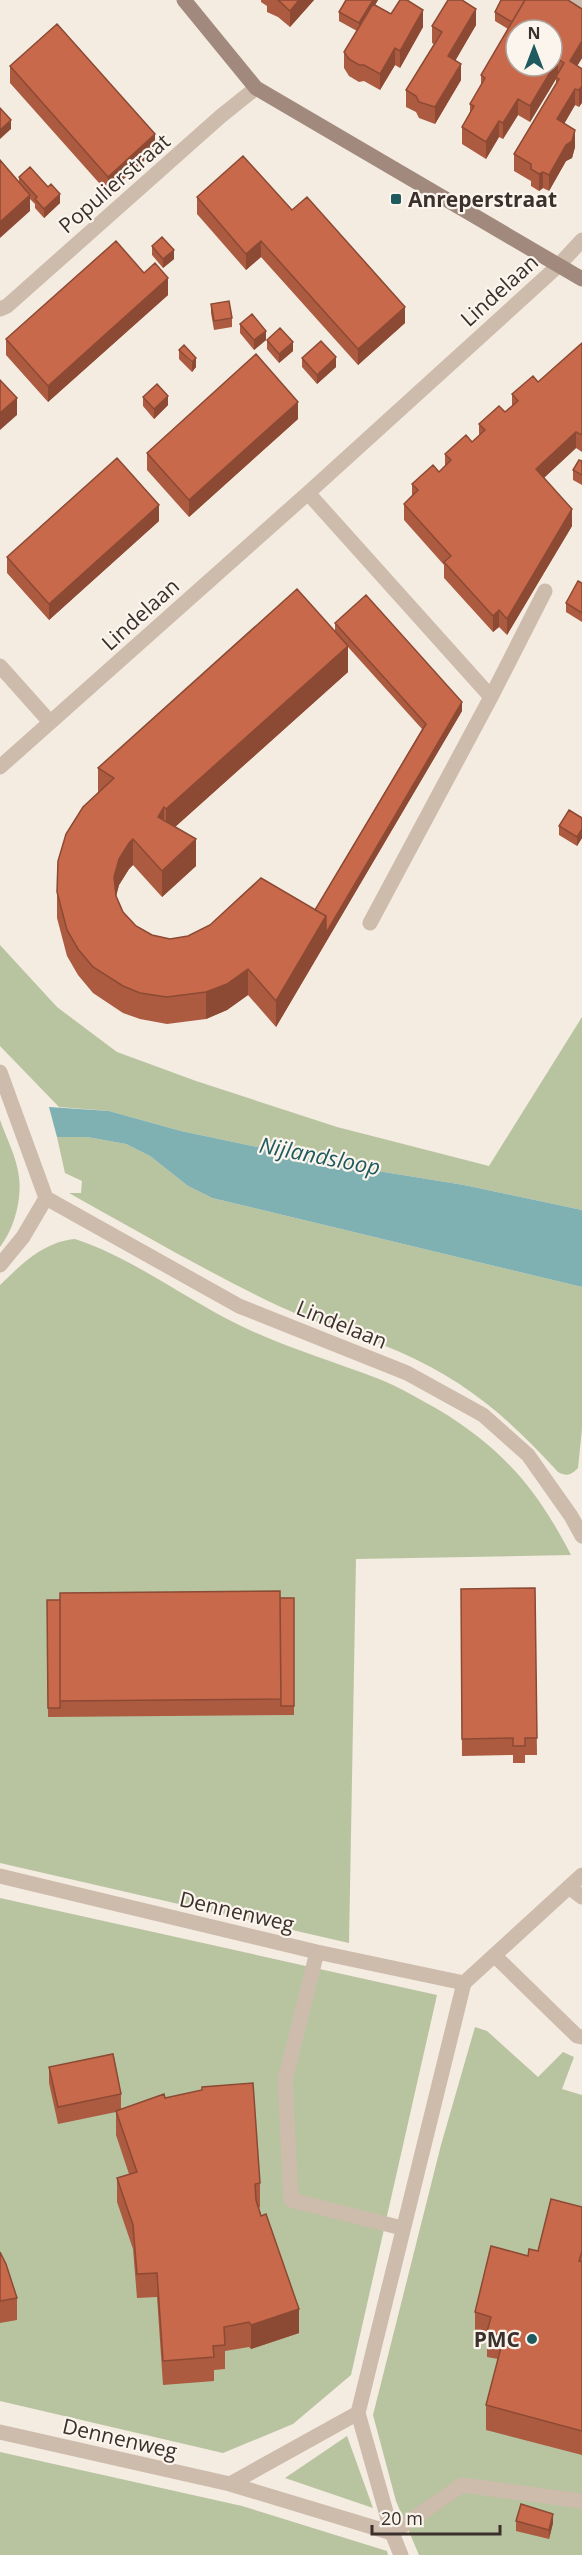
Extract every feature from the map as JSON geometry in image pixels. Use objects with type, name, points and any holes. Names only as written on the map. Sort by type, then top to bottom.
[{"type":"street","points":[[184,0],[256,88],[582,279]]},
{"type":"street","points":[[577,0],[582,4]]},
{"type":"street","name":"Populierstraat","points":[[0,309],[7,306],[221,116],[256,88]]},
{"type":"street","name":"Lindelaan","points":[[0,767],[308,493],[559,265],[582,240]]},
{"type":"street","points":[[308,493],[491,697]]},
{"type":"street","points":[[370,923],[545,591]]},
{"type":"street","points":[[0,666],[50,722]]},
{"type":"street","points":[[0,1072],[46,1198],[23,1237],[0,1265]]},
{"type":"street","name":"Lindelaan","points":[[46,1198],[239,1305],[407,1373],[483,1415],[528,1455],[571,1516],[582,1536]]},
{"type":"street","points":[[401,2555],[392,2533],[358,2413],[464,1983],[582,1875]]},
{"type":"street","name":"Dennenweg","points":[[0,1876],[317,1952],[464,1983]]},
{"type":"street","points":[[569,1887],[582,1897]]},
{"type":"street","points":[[317,1952],[285,2080],[291,2200],[402,2228]]},
{"type":"street","points":[[495,1956],[577,2036],[582,2037]]},
{"type":"street","points":[[230,2484],[358,2413]]},
{"type":"street","name":"Dennenweg","points":[[0,2432],[230,2484],[392,2533]]},
{"type":"street","points":[[392,2533],[462,2485],[582,2500]]},
{"type":"green space","points":[[0,945],[57,1007],[117,1052],[196,1081],[337,1127],[489,1166],[582,1017],[582,1210],[464,1185],[353,1167],[181,1131],[109,1111],[59,1107],[0,1046]]},
{"type":"green space","points":[[0,1120],[16,1162],[20,1186],[13,1223],[0,1247]]},
{"type":"green space","points":[[57,1137],[87,1137],[126,1144],[150,1156],[188,1186],[212,1198],[582,1287],[582,1429],[578,1468],[569,1474],[558,1472],[522,1435],[486,1403],[424,1363],[281,1307],[69,1193],[81,1193],[82,1181],[65,1173]]},
{"type":"green space","points":[[75,1239],[138,1267],[256,1333],[387,1382],[439,1410],[482,1440],[516,1472],[545,1510],[571,1555],[356,1559],[349,1943],[0,1863],[0,1285],[43,1249]]},
{"type":"green space","points":[[0,1898],[437,1995],[351,2375],[293,2424],[223,2453],[0,2401]]},
{"type":"green space","points":[[475,2027],[487,2031],[538,2077],[563,2052],[574,2057],[562,2089],[582,2095],[582,2555],[419,2555],[396,2501],[373,2415],[441,2145]]},
{"type":"green space","points":[[347,2436],[373,2508],[285,2478]]},
{"type":"green space","points":[[0,2452],[242,2506],[387,2551],[388,2555],[0,2555]]},
{"type":"water","points":[[49,1107],[109,1111],[181,1131],[353,1167],[464,1185],[582,1210],[582,1287],[212,1198],[188,1186],[150,1156],[126,1144],[87,1137],[57,1137]]},
{"type":"building","points":[[278,0],[299,0],[290,11]]},
{"type":"building","points":[[346,0],[373,0],[359,23],[339,12]]},
{"type":"building","points":[[400,0],[407,0],[423,10],[400,51],[395,48],[380,74],[349,59],[344,52],[373,4],[391,14]]},
{"type":"building","points":[[448,0],[462,0],[476,9],[448,56],[461,64],[435,107],[419,102],[416,96],[406,90],[442,32],[432,26]]},
{"type":"building","points":[[501,0],[525,0],[514,18],[505,18],[495,12]]},
{"type":"building","points":[[525,0],[568,0],[582,9],[582,41],[570,61],[582,69],[582,86],[579,90],[575,89],[557,119],[575,130],[572,141],[566,145],[549,175],[543,172],[539,174],[531,169],[531,164],[514,154],[558,78],[564,78],[564,18],[514,18]]},
{"type":"building","points":[[57,24],[155,134],[108,177],[10,66]]},
{"type":"building","points":[[504,36],[504,78],[547,78],[530,106],[518,99],[503,123],[499,121],[486,142],[462,127],[474,106],[470,104],[485,78],[481,75]]},
{"type":"building","points":[[0,108],[11,120],[0,130]]},
{"type":"building","points":[[243,156],[292,210],[307,197],[405,307],[358,349],[261,241],[246,254],[197,197]]},
{"type":"building","points":[[0,160],[30,195],[0,222]]},
{"type":"building","points":[[30,167],[48,187],[51,184],[60,194],[44,209],[35,199],[37,197],[19,177]]},
{"type":"building","points":[[162,237],[174,250],[163,259],[152,246]]},
{"type":"building","points":[[116,241],[144,273],[155,263],[168,278],[48,386],[6,339]]},
{"type":"building","points":[[229,301],[232,318],[214,321],[211,304]]},
{"type":"building","points":[[252,314],[266,331],[254,340],[240,324]]},
{"type":"building","points":[[280,328],[293,342],[279,354],[267,340]]},
{"type":"building","points":[[321,341],[336,357],[317,375],[302,358]]},
{"type":"building","points":[[582,343],[582,435],[576,432],[536,469],[572,509],[507,619],[499,610],[493,616],[444,562],[451,556],[404,504],[418,490],[412,484],[433,465],[439,472],[451,460],[445,454],[466,435],[472,442],[485,430],[479,424],[499,406],[505,412],[518,401],[512,394],[533,376],[538,382]]},
{"type":"building","points":[[184,345],[196,358],[192,362],[179,350]]},
{"type":"building","points":[[256,354],[298,402],[189,500],[147,453]]},
{"type":"building","points":[[0,380],[17,398],[0,413]]},
{"type":"building","points":[[157,384],[168,396],[154,409],[143,397]]},
{"type":"building","points":[[117,458],[159,505],[49,604],[7,557]]},
{"type":"building","points":[[579,460],[582,461],[582,475],[573,470]]},
{"type":"building","points":[[578,581],[582,583],[582,613],[566,603]]},
{"type":"building","points":[[297,589],[348,646],[166,809],[164,807],[158,817],[196,839],[162,871],[133,839],[119,859],[114,877],[116,896],[123,912],[136,926],[152,935],[170,939],[188,936],[210,925],[261,878],[326,916],[276,1001],[248,969],[227,984],[206,992],[167,997],[140,993],[123,986],[93,967],[78,949],[67,930],[57,892],[58,861],[66,834],[83,807],[114,778],[98,768]]},
{"type":"building","points":[[366,595],[462,702],[326,933],[326,916],[315,910],[426,724],[335,623]]},
{"type":"building","points":[[569,810],[582,818],[582,829],[577,837],[559,826]]},
{"type":"building","points":[[535,1588],[537,1738],[525,1738],[525,1746],[513,1746],[513,1738],[462,1739],[461,1589]]},
{"type":"building","points":[[280,1591],[281,1699],[60,1701],[60,1593]]},
{"type":"building","points":[[280,1598],[294,1598],[294,1706],[281,1706]]},
{"type":"building","points":[[47,1600],[60,1600],[60,1708],[48,1708]]},
{"type":"building","points":[[113,2054],[121,2094],[58,2107],[49,2067]]},
{"type":"building","points":[[253,2083],[260,2183],[255,2184],[256,2200],[261,2216],[266,2214],[299,2309],[251,2325],[249,2322],[224,2327],[225,2345],[213,2346],[214,2357],[163,2361],[157,2273],[137,2274],[133,2225],[117,2178],[137,2172],[116,2111],[164,2094],[165,2098],[202,2090],[202,2087]]},
{"type":"building","name":"PMC","points":[[551,2199],[582,2207],[582,2251],[579,2261],[582,2262],[582,2431],[486,2405],[504,2336],[487,2332],[491,2317],[475,2312],[491,2246],[528,2256],[529,2249],[538,2251]]},
{"type":"building","points":[[0,2252],[6,2264],[17,2298],[0,2301]]},
{"type":"building","points":[[521,2504],[553,2514],[549,2530],[516,2521]]},
{"type":"place","name":"Anreperstraat","points":[[396,199]]},
{"type":"place","name":"PMC","points":[[532,2339]]},
{"type":"water label","name":"Nijlandsloop","points":[[320,1155]]}]
